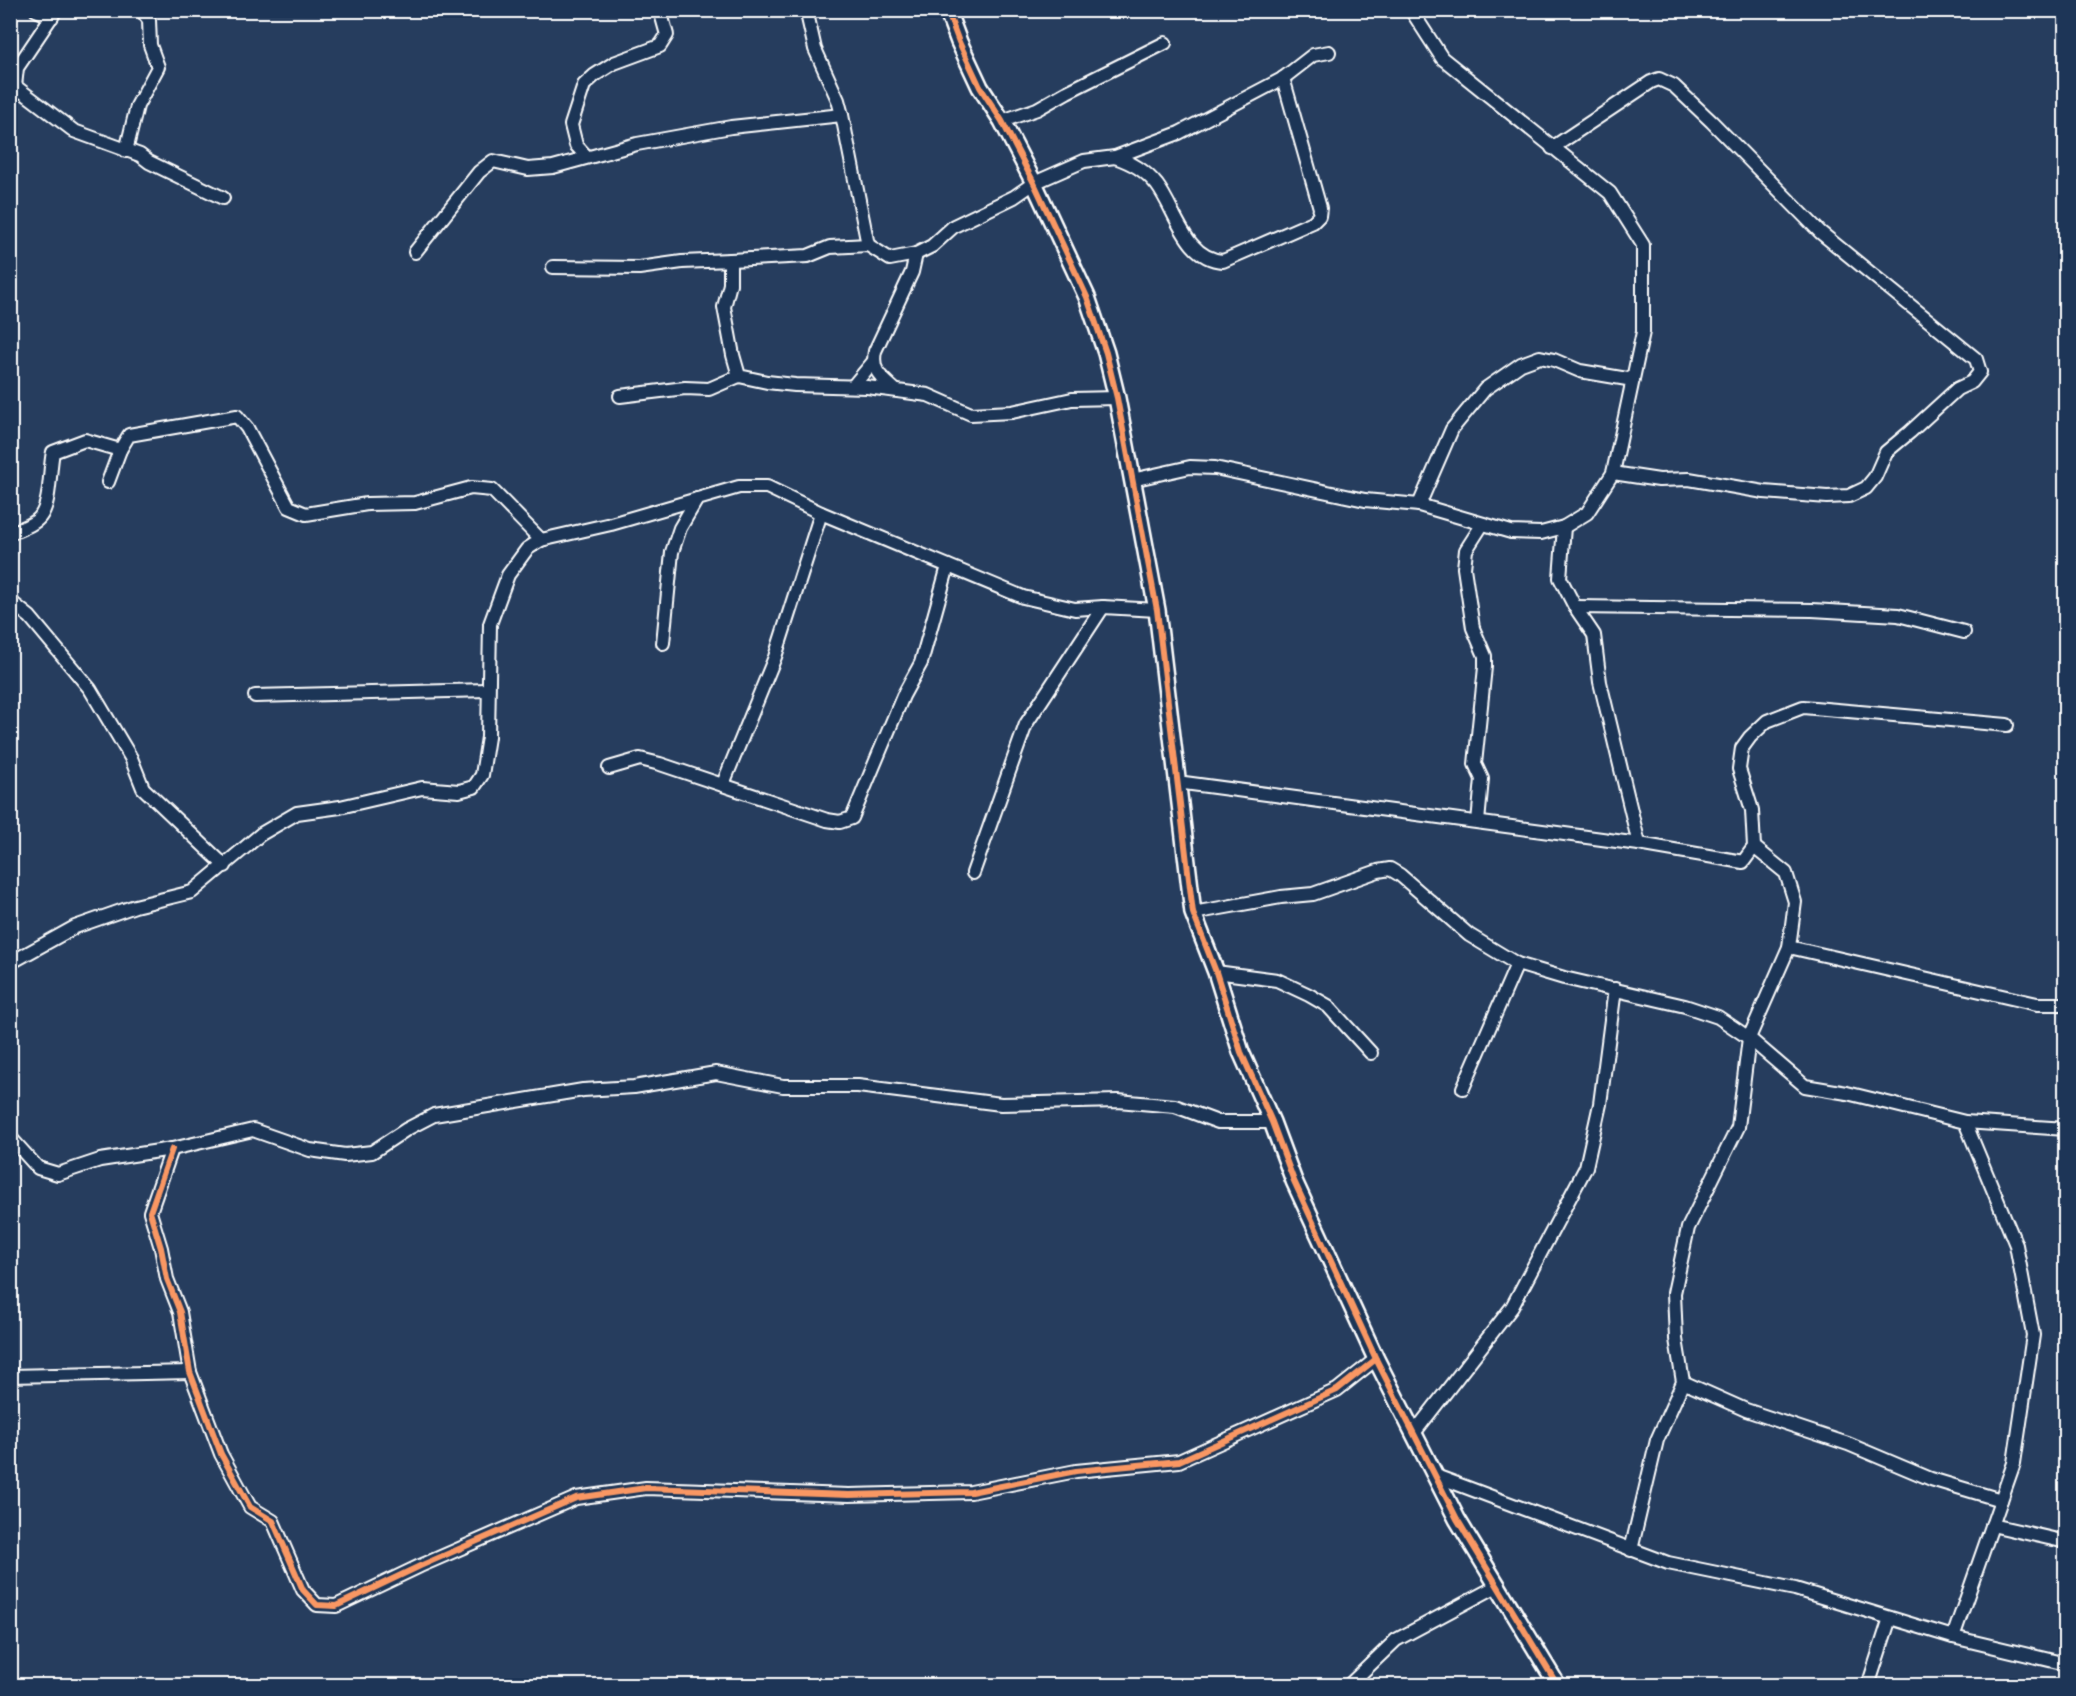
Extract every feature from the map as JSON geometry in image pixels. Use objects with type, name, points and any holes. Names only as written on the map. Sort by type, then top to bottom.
[{"type":"street","points":[[36,10],[54,14],[14,67],[15,86],[74,131],[140,155],[149,162],[223,198]]},
{"type":"street","points":[[126,151],[137,106],[158,67],[150,45],[149,20],[146,10]]},
{"type":"street","points":[[586,156],[576,145],[572,125],[584,85],[614,63],[660,46],[667,35],[660,10]]},
{"type":"street","points":[[813,10],[808,18],[815,49],[838,100],[868,245]]},
{"type":"street","points":[[947,10],[980,87],[1002,121],[1034,183],[1087,297],[1106,352],[1117,398],[1157,610],[1193,913],[1216,972],[1241,1052],[1272,1122],[1294,1181],[1376,1359],[1457,1519],[1558,1686]]},
{"type":"street","points":[[1132,480],[1190,467],[1215,468],[1365,500],[1419,506],[1511,532],[1541,533],[1564,527],[1587,513],[1613,473],[1643,332],[1642,246],[1610,193],[1442,58],[1411,10]]},
{"type":"street","points":[[1002,121],[1037,109],[1165,43]]},
{"type":"street","points":[[553,267],[639,268],[682,262],[808,256],[830,247],[868,245],[890,259],[916,254],[932,246],[954,226],[1014,197],[1034,183],[1084,161],[1115,157],[1179,134],[1283,78],[1313,55],[1329,52]]},
{"type":"street","points":[[1115,157],[1136,164],[1157,185],[1172,215],[1190,242],[1203,255],[1213,260],[1223,261],[1313,222],[1319,216],[1320,208],[1283,78]]},
{"type":"street","points":[[1552,148],[1651,82],[1659,79],[1674,86],[1820,231],[1976,359],[1980,372],[1972,381],[1957,389],[1886,452],[1875,477],[1866,488],[1849,496],[1827,497],[1764,492],[1689,479],[1659,480],[1613,473]]},
{"type":"street","points":[[415,252],[479,172],[494,161],[528,169],[553,167],[586,156],[637,144],[731,127],[842,115]]},
{"type":"street","points":[[895,390],[875,369],[873,362],[875,351],[912,272],[916,254]]},
{"type":"street","points":[[730,260],[730,284],[724,307],[739,376]]},
{"type":"street","points":[[1419,506],[1452,429],[1485,389],[1521,364],[1540,357],[1580,371],[1633,380]]},
{"type":"street","points":[[853,386],[873,362]]},
{"type":"street","points":[[620,396],[685,388],[709,389],[739,376],[795,385],[853,386],[928,394],[971,414],[1012,412],[1072,399],[1117,398]]},
{"type":"street","points":[[108,482],[120,450],[129,435],[237,416],[248,428],[289,507],[297,511],[306,514],[368,504],[415,503],[471,488],[492,490],[541,540]]},
{"type":"street","points":[[10,534],[39,519],[43,512],[53,452],[85,440],[120,450]]},
{"type":"street","points":[[10,963],[75,927],[135,906],[192,892],[261,834],[297,813],[340,807],[422,788],[459,791],[474,787],[483,776],[488,736],[490,624],[508,574],[526,549],[541,540],[611,524],[739,487],[767,488],[821,513],[1023,597],[1075,609],[1103,607],[1157,610]]},
{"type":"street","points":[[663,643],[672,552],[680,528],[697,499]]},
{"type":"street","points":[[723,784],[775,657],[821,513]]},
{"type":"street","points":[[1478,822],[1482,779],[1475,764],[1485,656],[1473,628],[1464,568],[1466,550],[1482,525]]},
{"type":"street","points":[[1564,527],[1560,578],[1594,636],[1600,682],[1639,844]]},
{"type":"street","points":[[609,768],[640,759],[723,784],[826,820],[840,822],[852,818],[903,696],[921,663],[948,566]]},
{"type":"street","points":[[10,601],[30,617],[90,689],[131,758],[143,788],[225,866]]},
{"type":"street","points":[[973,873],[1026,724],[1103,607]]},
{"type":"street","points":[[1575,607],[1876,613],[1898,615],[1965,632]]},
{"type":"street","points":[[255,696],[488,690]]},
{"type":"street","points":[[1177,782],[1639,844],[1743,862],[1754,848],[1752,810],[1739,769],[1742,748],[1750,737],[1767,722],[1803,708],[2007,725]]},
{"type":"street","points":[[1631,1550],[1657,1440],[1683,1382],[1676,1340],[1674,1293],[1688,1228],[1738,1127],[1749,1038],[1789,948],[1795,902],[1786,873],[1754,848]]},
{"type":"street","points":[[1193,913],[1281,897],[1313,894],[1378,871],[1390,869],[1400,875],[1469,935],[1517,964],[1564,978],[1685,1006],[1718,1017],[1749,1038],[1805,1086],[1847,1093],[1965,1122],[2066,1129]]},
{"type":"street","points":[[1789,948],[2037,1004],[2066,1004]]},
{"type":"street","points":[[1463,1088],[1517,964]]},
{"type":"street","points":[[1216,972],[1277,980],[1308,995],[1328,1006],[1371,1053]]},
{"type":"street","points":[[1414,1433],[1512,1307],[1586,1167],[1600,1104],[1615,989]]},
{"type":"street","points":[[10,1137],[38,1168],[58,1174],[100,1160],[172,1149],[253,1130],[310,1149],[345,1155],[372,1152],[407,1129],[434,1115],[584,1090],[634,1088],[716,1073],[783,1086],[858,1086],[1001,1104],[1118,1101],[1176,1106],[1218,1122],[1272,1122]]},
{"type":"street","points":[[1953,1638],[2014,1463],[2033,1335],[2016,1245],[1965,1122]]},
{"type":"street","points":[[172,1149],[150,1212],[167,1278],[180,1312],[190,1372],[221,1454],[250,1507],[273,1521],[303,1590],[317,1605],[336,1606],[420,1566],[576,1498],[646,1488],[849,1495],[971,1492],[1076,1471],[1179,1461],[1337,1390],[1376,1359]]},
{"type":"street","points":[[10,1376],[190,1372]]},
{"type":"street","points":[[1683,1382],[1746,1410],[1848,1444],[1931,1479],[2001,1500]]},
{"type":"street","points":[[1436,1476],[1668,1563],[1795,1589],[1953,1638],[2066,1665]]},
{"type":"street","points":[[1992,1525],[2066,1542]]},
{"type":"street","points":[[1348,1686],[1396,1640],[1497,1586]]},
{"type":"street","points":[[1868,1686],[1890,1618]]},
{"type":"street","points":[[2064,1686],[2066,1680]]},
{"type":"cycle path","points":[[947,10],[980,87],[1002,121],[1034,183],[1087,297],[1106,353],[1117,398],[1157,610],[1193,913],[1216,972],[1241,1052],[1272,1122],[1294,1181],[1376,1359],[1457,1519],[1558,1686]]},
{"type":"cycle path","points":[[172,1149],[150,1212],[161,1248],[167,1279],[180,1312],[190,1372],[221,1454],[250,1507],[273,1521],[303,1590],[317,1605],[336,1606],[420,1566],[576,1498],[646,1488],[849,1495],[971,1492],[1076,1471],[1179,1461],[1337,1390],[1376,1359]]}]
